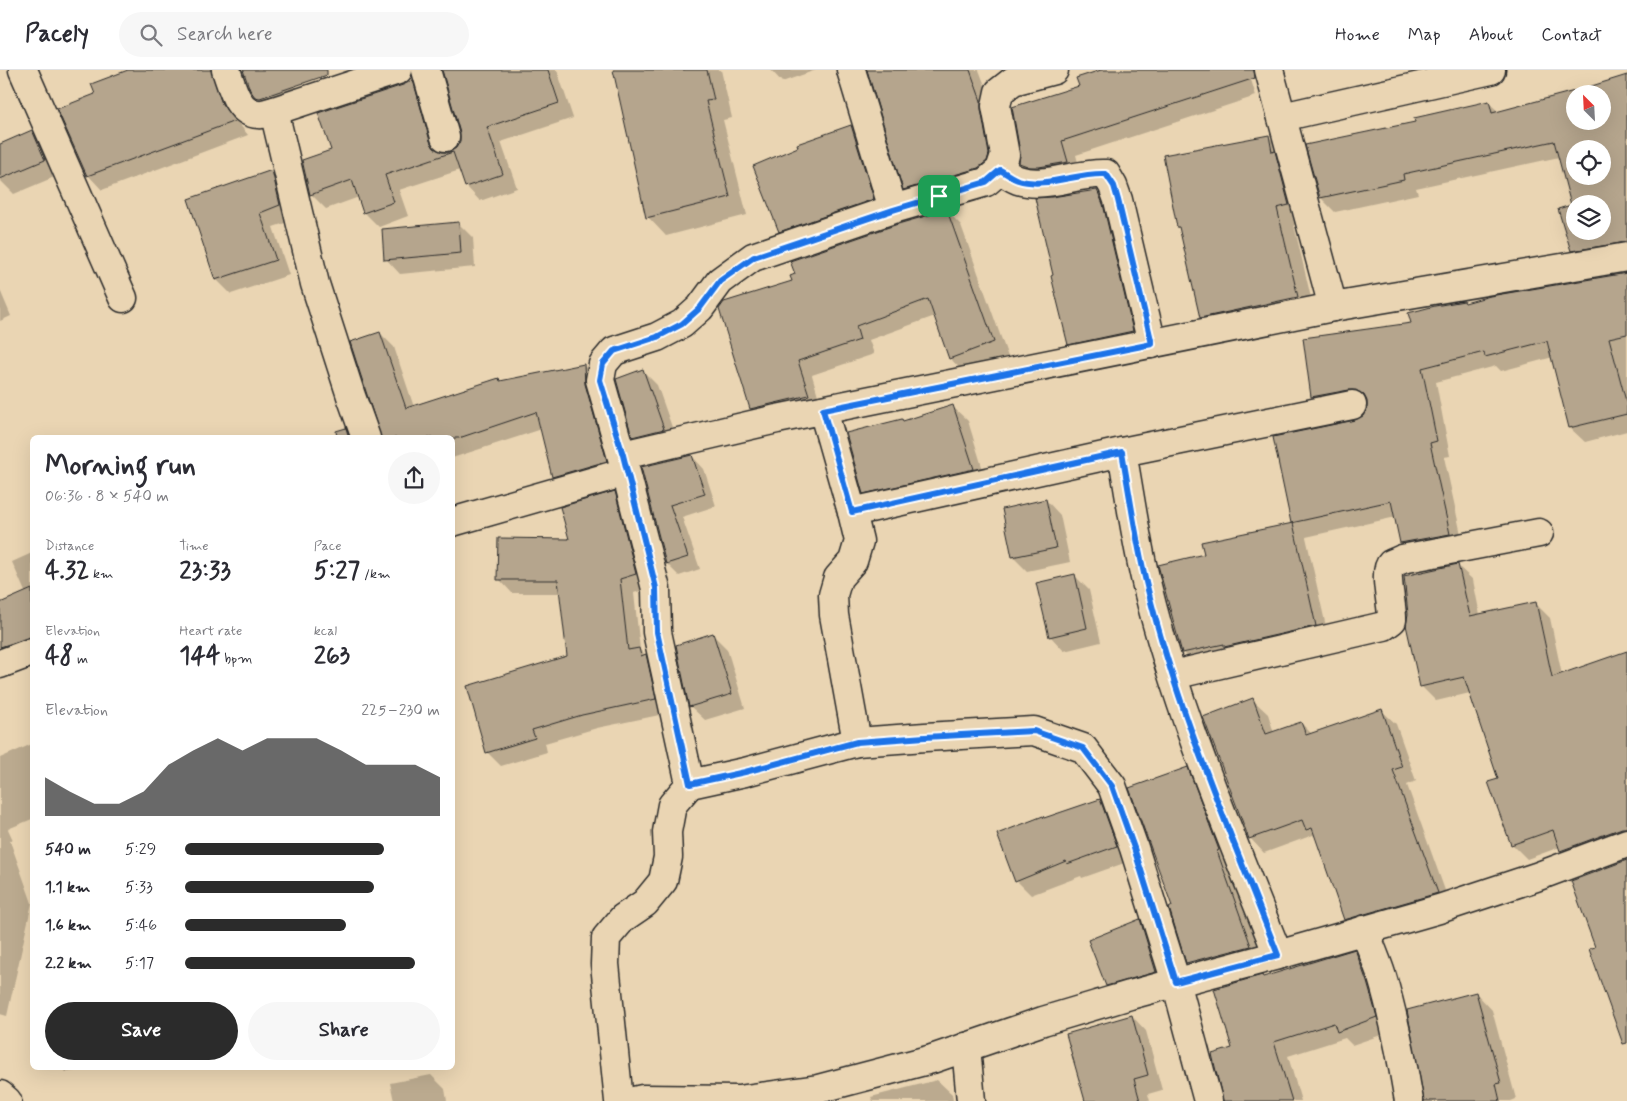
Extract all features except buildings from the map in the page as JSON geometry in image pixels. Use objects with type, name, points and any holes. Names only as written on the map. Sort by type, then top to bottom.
[{"type":"street","points":[[23,70],[123,298]]},
{"type":"street","points":[[226,70],[236,96],[245,110],[258,114],[274,111],[398,70]]},
{"type":"street","points":[[426,70],[445,137]]},
{"type":"street","points":[[851,70],[893,210]]},
{"type":"street","points":[[690,784],[657,632],[656,588],[624,463],[600,380],[603,364],[614,351],[657,337],[682,324],[700,308],[720,281],[754,257],[893,210],[986,182],[1000,170],[1005,155],[996,106],[999,92],[1013,81],[1054,70]]},
{"type":"street","points":[[1269,70],[1333,307]]},
{"type":"street","points":[[1282,117],[1491,70]]},
{"type":"street","points":[[274,111],[315,284],[365,435]]},
{"type":"street","points":[[1000,170],[1018,180],[1034,182],[1092,173],[1106,174],[1114,186],[1118,200],[1152,344]]},
{"type":"street","points":[[455,521],[692,438],[1333,307],[1627,257]]},
{"type":"street","points":[[852,512],[1122,452],[1352,405]]},
{"type":"street","points":[[823,410],[859,541],[852,561],[838,578],[833,595],[834,616],[857,742]]},
{"type":"street","points":[[1122,452],[1147,586],[1172,675],[1192,737],[1278,955]]},
{"type":"street","points":[[1172,675],[1384,626],[1392,620],[1393,610],[1386,573],[1391,564],[1402,559],[1539,533]]},
{"type":"street","points":[[0,664],[30,653]]},
{"type":"street","points":[[619,1101],[605,964],[606,938],[623,918],[645,903],[663,881],[668,857],[667,832],[672,805],[690,784],[745,772],[857,742],[1034,731],[1083,748],[1112,786],[1134,848],[1176,982],[1208,1101]]},
{"type":"street","points":[[634,1101],[643,1099],[757,1099],[818,1089],[932,1059],[1043,1021],[1176,982],[1439,909],[1536,877],[1627,843]]},
{"type":"street","points":[[1364,930],[1381,974],[1391,1010],[1403,1060],[1409,1101]]},
{"type":"street","points":[[966,1047],[971,1101]]},
{"type":"street","points":[[0,1095],[7,1101]]},
{"type":"route","points":[[1000,170],[1018,180],[1034,182],[1092,173],[1106,174],[1114,186],[1118,200],[1152,344],[823,410],[852,512],[1122,452],[1147,586],[1172,675],[1192,737],[1278,955],[1176,982],[1134,848],[1112,786],[1083,748],[1034,731],[857,742],[745,772],[690,784],[657,632],[656,588],[623,455],[600,380],[603,364],[614,351],[657,337],[682,324],[700,308],[720,281],[754,257],[939,196],[986,182],[1000,170]]}]
